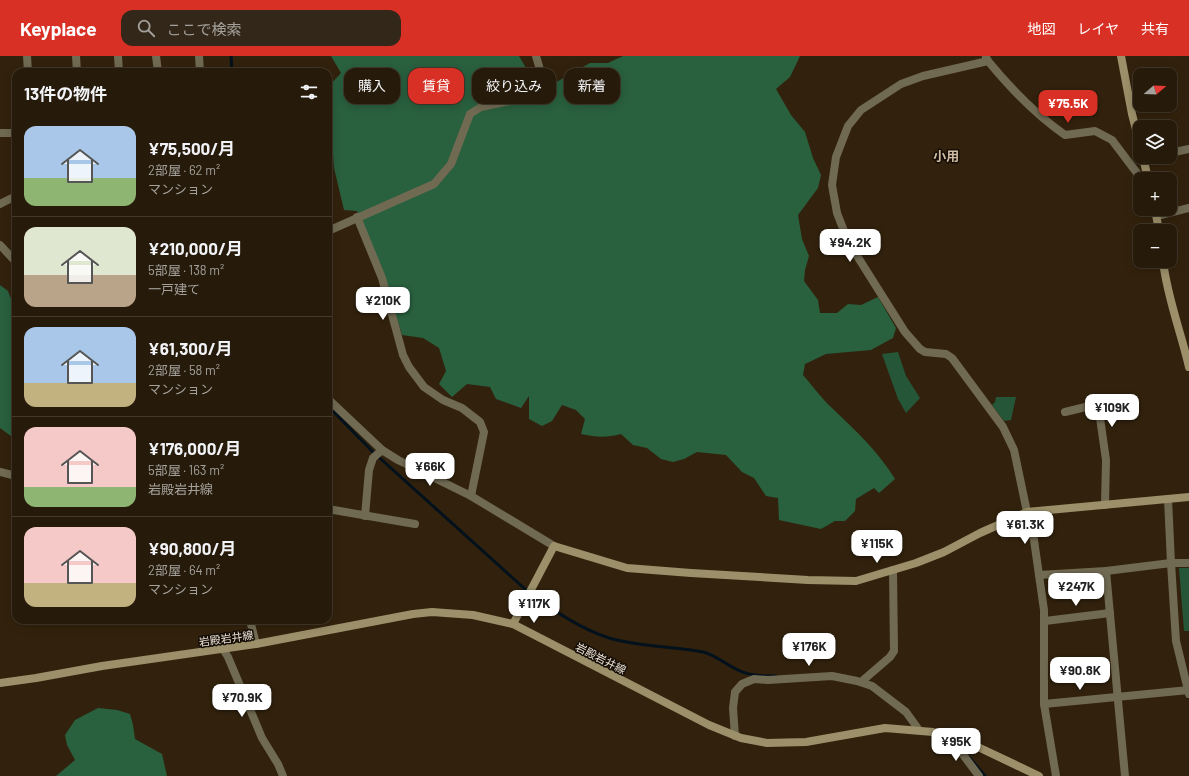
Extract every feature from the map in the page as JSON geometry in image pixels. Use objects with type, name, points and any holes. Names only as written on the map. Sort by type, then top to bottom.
[{"type":"main road","points":[[1121,56],[1134,120]]},
{"type":"main road","points":[[1163,268],[1168,293],[1182,337],[1189,367]]},
{"type":"main road","points":[[513,624],[554,546],[627,568],[808,580],[856,581],[894,570],[944,552],[980,533],[1028,512],[1189,497]]},
{"type":"main road","name":"岩殿岩井線","points":[[0,683],[102,666],[256,644],[413,614],[432,612],[473,615],[513,624],[709,725],[735,736],[767,743],[806,742],[885,728],[919,730],[949,736],[978,747],[1039,776]]},
{"type":"street","points":[[27,56],[28,68]]},
{"type":"street","points":[[76,56],[77,68]]},
{"type":"street","points":[[118,56],[119,68]]},
{"type":"street","points":[[156,56],[158,68]]},
{"type":"street","points":[[199,56],[200,68]]},
{"type":"street","points":[[332,228],[434,184],[451,164],[470,114],[481,107],[510,101],[544,83],[536,56]]},
{"type":"street","points":[[1056,776],[1044,704],[1045,621],[1039,574],[1028,512],[1014,450],[1003,427],[952,358],[946,354],[925,352],[920,349],[905,332],[854,251],[844,231],[837,212],[832,185],[836,157],[848,126],[861,110],[901,84],[923,76],[987,58],[1014,92],[1048,123],[1065,135],[1095,131],[1112,140],[1136,172]]},
{"type":"street","points":[[0,133],[12,133]]},
{"type":"street","points":[[1177,151],[1189,149]]},
{"type":"street","points":[[0,204],[12,198]]},
{"type":"street","points":[[1177,209],[1189,208]]},
{"type":"street","points":[[357,217],[382,278],[403,354],[409,367],[424,387],[443,400],[462,408],[480,422],[484,432],[471,496]]},
{"type":"street","points":[[0,244],[12,258]]},
{"type":"street","points":[[332,403],[382,450],[398,460],[471,496],[554,546]]},
{"type":"street","points":[[1065,412],[1098,404],[1106,460],[1105,505]]},
{"type":"street","points":[[365,516],[369,470],[373,458],[382,450]]},
{"type":"street","points":[[0,472],[12,475]]},
{"type":"street","points":[[1044,704],[1189,691],[1176,641],[1168,499]]},
{"type":"street","points":[[332,510],[415,524]]},
{"type":"street","points":[[1039,574],[1106,571],[1171,563],[1189,563]]},
{"type":"street","points":[[861,682],[890,657],[894,651],[894,570]]},
{"type":"street","points":[[1106,571],[1125,776]]},
{"type":"street","points":[[1045,621],[1110,613]]},
{"type":"street","points":[[251,624],[256,644]]},
{"type":"street","points":[[223,649],[228,657],[262,738],[278,764],[283,776]]},
{"type":"street","points":[[735,736],[733,708],[735,692],[742,684],[754,679],[768,680],[832,676],[861,682],[872,686],[906,712],[919,730]]},
{"type":"street","points":[[949,736],[979,776]]},
{"type":"green space","points":[[331,56],[519,56],[526,68],[472,68],[472,104],[556,104],[556,82],[564,78],[564,104],[620,104],[620,68],[581,68],[590,63],[608,63],[623,56],[800,56],[790,77],[776,89],[791,115],[805,132],[813,158],[821,175],[818,188],[798,215],[802,239],[809,256],[804,281],[818,300],[820,313],[837,313],[848,304],[861,305],[878,297],[896,328],[893,338],[871,350],[826,354],[805,364],[803,375],[824,400],[874,450],[895,479],[879,493],[874,488],[856,499],[855,511],[845,521],[835,521],[821,529],[779,520],[778,498],[766,496],[754,478],[742,472],[726,455],[697,452],[684,459],[673,462],[661,459],[647,448],[633,445],[621,434],[601,437],[581,434],[585,419],[576,410],[562,405],[552,421],[542,426],[529,419],[529,396],[521,408],[496,399],[490,387],[467,384],[452,397],[439,384],[446,371],[439,348],[423,338],[402,335],[357,211],[344,210],[334,168],[332,148],[332,83],[341,73]]},
{"type":"green space","points":[[0,285],[8,291],[12,302],[12,437],[0,428]]},
{"type":"green space","points":[[898,352],[906,376],[920,398],[906,413],[898,399],[882,354]]},
{"type":"green space","points":[[996,397],[1016,397],[1011,420],[1004,421],[992,405],[995,402]]},
{"type":"green space","points":[[1179,568],[1189,568],[1189,631],[1184,631]]},
{"type":"green space","points":[[98,708],[117,710],[130,714],[135,739],[162,754],[167,776],[56,776],[75,760],[67,745],[65,735],[75,720]]},
{"type":"waterway","points":[[231,56],[232,68]]},
{"type":"waterway","points":[[332,410],[372,451],[525,589],[565,617],[587,629],[609,638],[644,645],[703,652],[712,655],[743,672],[757,675],[776,676]]},
{"type":"waterway","points":[[969,757],[985,776]]},
{"type":"district","name":"小用","points":[[946,156]]}]
